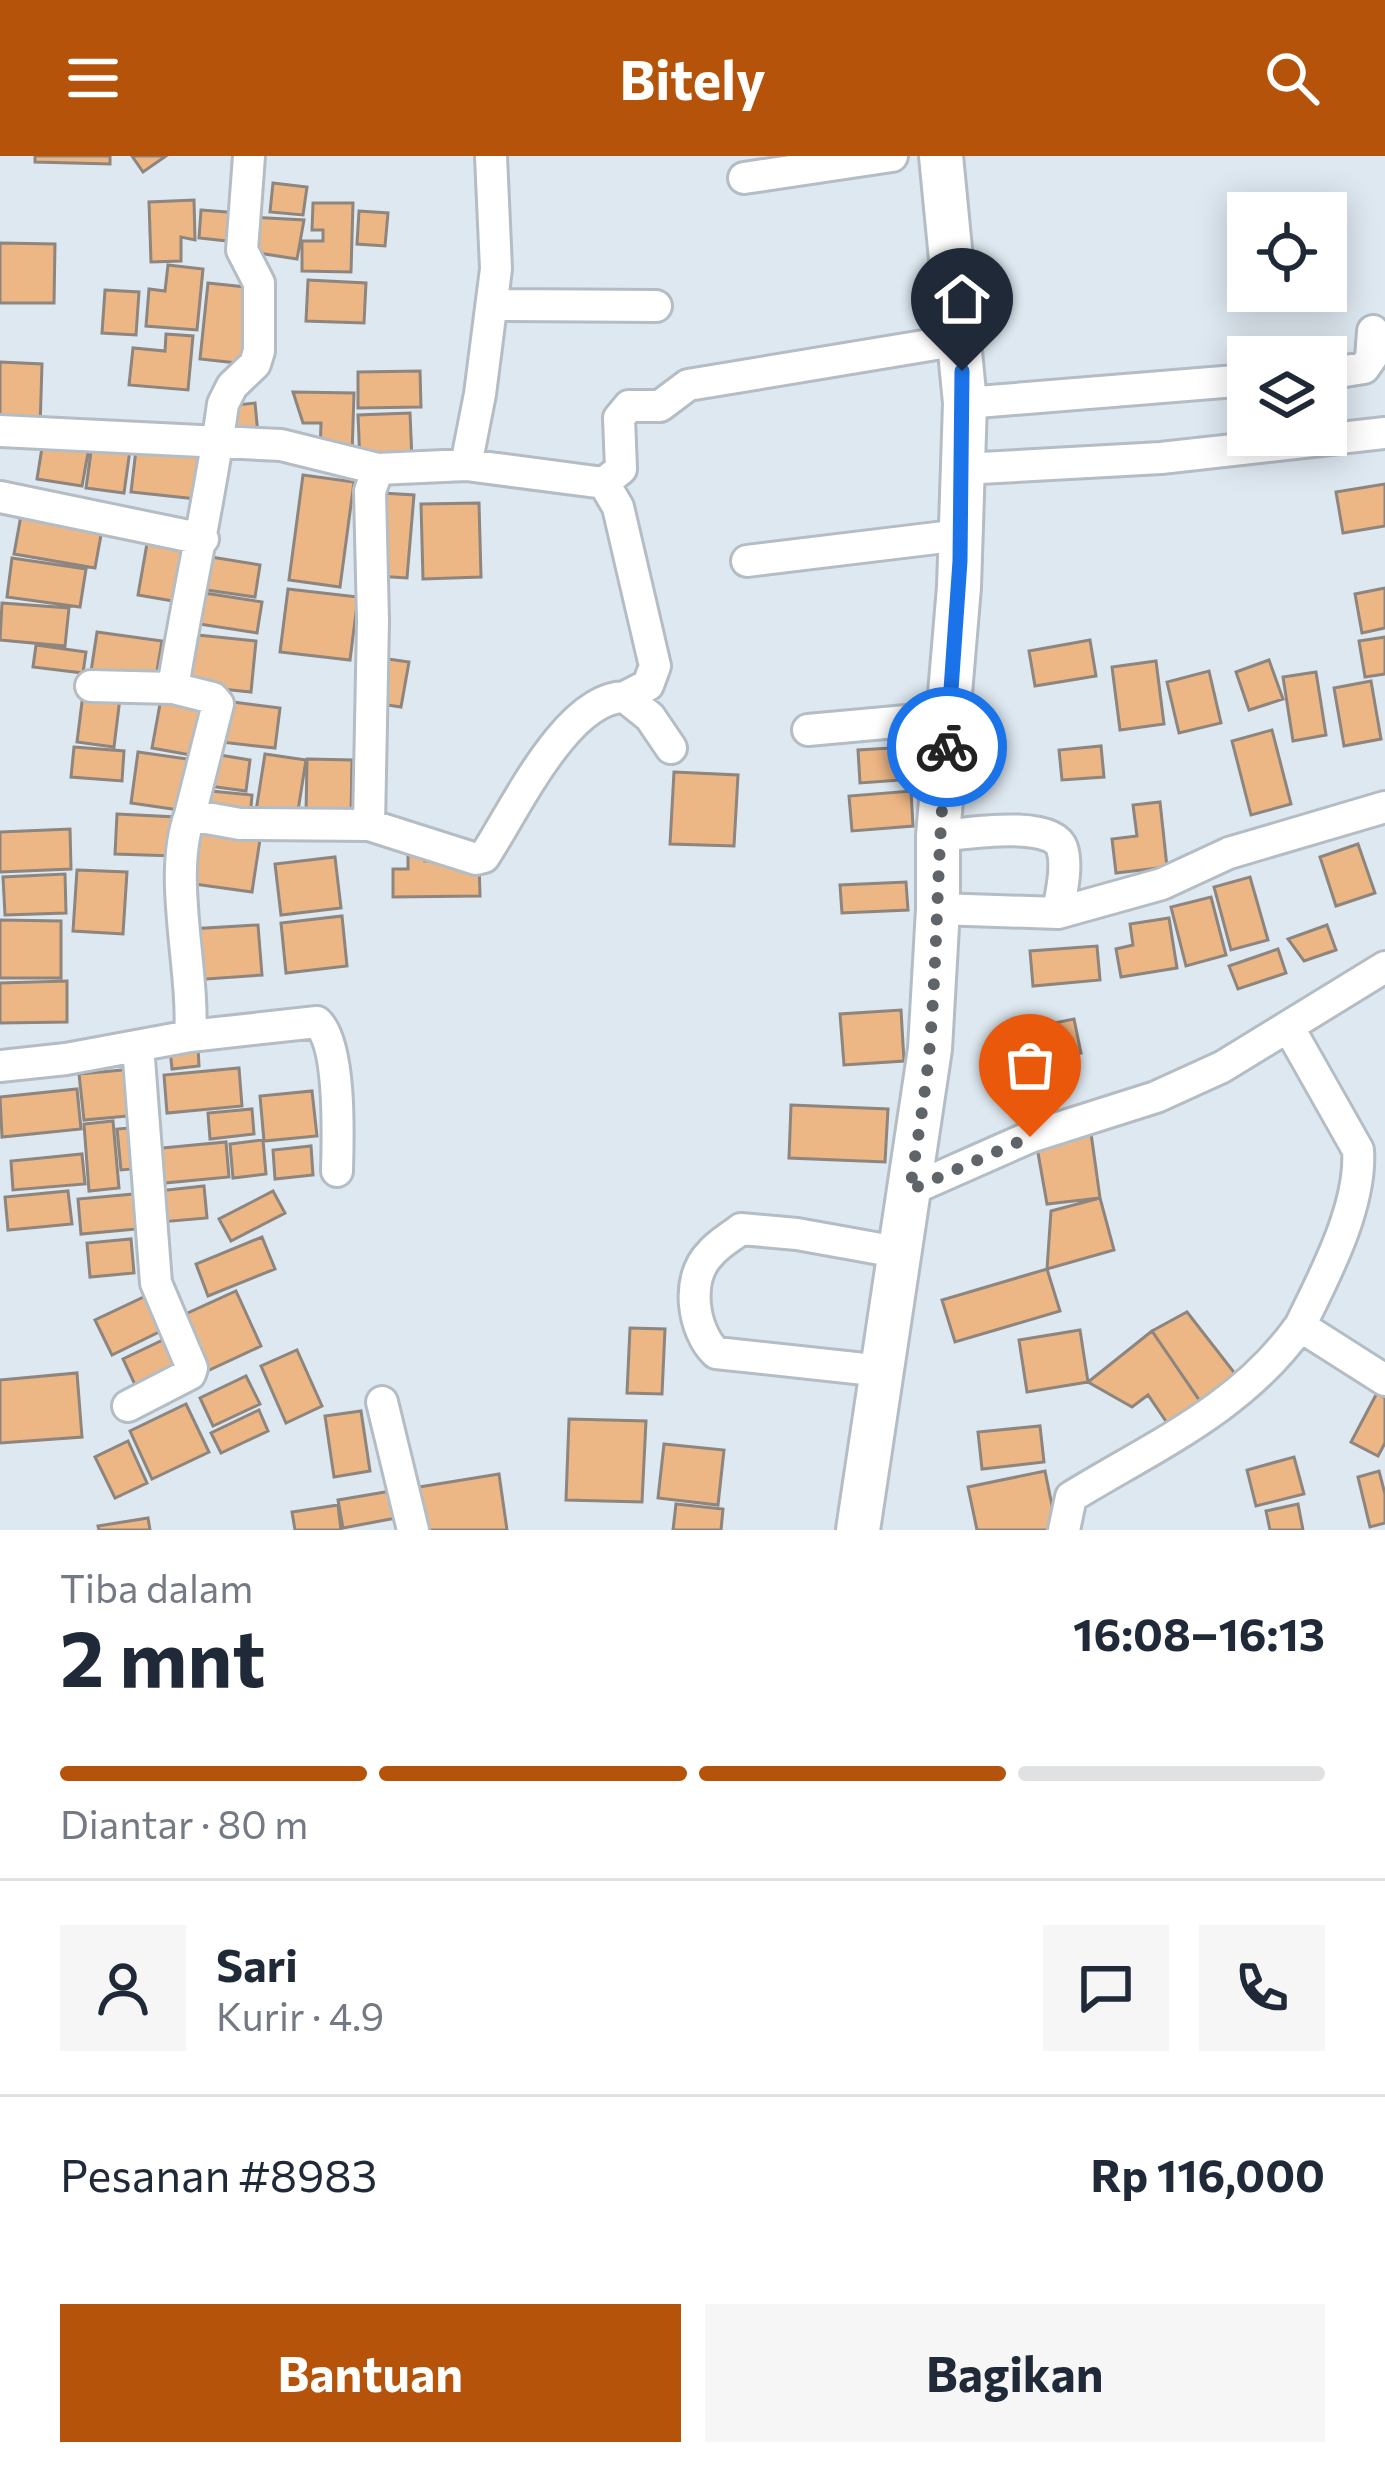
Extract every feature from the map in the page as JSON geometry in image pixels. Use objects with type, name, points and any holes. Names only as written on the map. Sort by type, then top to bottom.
[{"type":"highway","points":[[858,1530],[930,1049],[965,403],[941,156]]},
{"type":"street","points":[[173,688],[223,404],[232,386],[255,364],[259,351],[259,283],[242,250],[249,156]]},
{"type":"street","points":[[466,465],[496,269],[490,156]]},
{"type":"street","points":[[744,178],[892,156]]},
{"type":"street","points":[[492,305],[656,305]]},
{"type":"street","points":[[1347,371],[1364,368],[1371,358],[1373,331]]},
{"type":"street","points":[[0,431],[281,445],[378,469],[466,465],[604,484],[621,469],[620,418],[628,406],[660,406],[688,385],[960,340]]},
{"type":"street","points":[[965,403],[1227,382]]},
{"type":"street","points":[[962,469],[1161,458],[1385,433]]},
{"type":"street","points":[[369,826],[370,491],[378,469]]},
{"type":"street","points":[[190,815],[240,824],[369,826],[476,859],[484,857],[529,781],[560,742],[601,700],[626,697],[648,685],[655,666],[618,507],[604,484]]},
{"type":"street","points":[[0,497],[203,538]]},
{"type":"street","points":[[747,561],[961,535]]},
{"type":"street","points":[[91,686],[173,688],[213,698],[218,704],[184,830],[190,1036]]},
{"type":"street","points":[[626,697],[650,717],[671,748]]},
{"type":"street","points":[[808,730],[950,717]]},
{"type":"street","points":[[938,909],[1058,913],[1162,884],[1229,853],[1385,807]]},
{"type":"street","points":[[938,836],[1035,830],[1053,834],[1061,843],[1064,862],[1058,913]]},
{"type":"street","points":[[910,1190],[1030,1137],[1156,1097],[1222,1067],[1385,967]]},
{"type":"street","points":[[0,1066],[317,1022],[331,1049],[337,1171]]},
{"type":"street","points":[[1064,1530],[1071,1497],[1185,1433],[1226,1404],[1285,1348],[1331,1264],[1359,1172],[1358,1150],[1289,1028]]},
{"type":"street","points":[[128,1406],[190,1374],[192,1368],[156,1283],[138,1046]]},
{"type":"street","points":[[884,1371],[716,1353],[704,1342],[696,1320],[697,1284],[706,1257],[741,1229],[897,1252]]},
{"type":"street","points":[[1300,1327],[1385,1380]]},
{"type":"street","points":[[382,1402],[413,1530]]},
{"type":"building","points":[[35,156],[110,156],[110,164],[35,162]]},
{"type":"building","points":[[132,156],[166,156],[143,172]]},
{"type":"building","points":[[273,183],[307,187],[303,215],[270,212]]},
{"type":"building","points":[[194,200],[195,240],[181,237],[181,261],[151,262],[149,202]]},
{"type":"building","points":[[313,203],[353,203],[351,272],[302,271],[302,241],[323,241],[323,230],[312,230]]},
{"type":"building","points":[[201,210],[239,213],[237,242],[199,238]]},
{"type":"building","points":[[359,211],[388,213],[385,246],[357,244]]},
{"type":"building","points":[[250,217],[304,220],[297,259],[245,251]]},
{"type":"building","points":[[0,243],[55,244],[54,303],[0,303]]},
{"type":"building","points":[[168,265],[203,269],[197,330],[146,326],[149,289],[165,291]]},
{"type":"building","points":[[308,280],[366,283],[364,323],[306,321]]},
{"type":"building","points":[[208,283],[255,288],[247,364],[200,359]]},
{"type":"building","points":[[105,290],[139,292],[136,335],[102,333]]},
{"type":"building","points":[[166,334],[193,336],[188,390],[129,385],[133,348],[165,351]]},
{"type":"building","points":[[0,362],[42,364],[40,428],[0,426]]},
{"type":"building","points":[[420,371],[421,407],[358,408],[358,372]]},
{"type":"building","points":[[293,392],[354,393],[352,455],[320,455],[321,423],[303,423]]},
{"type":"building","points":[[255,403],[258,434],[229,437],[226,406]]},
{"type":"building","points":[[410,413],[412,460],[360,462],[358,415]]},
{"type":"building","points":[[44,435],[90,442],[82,486],[37,479]]},
{"type":"building","points":[[92,445],[130,450],[124,493],[86,488]]},
{"type":"building","points":[[136,450],[202,457],[197,499],[131,492]]},
{"type":"building","points":[[303,475],[354,482],[340,587],[289,580]]},
{"type":"building","points":[[1385,484],[1385,526],[1343,533],[1336,492]]},
{"type":"building","points":[[382,493],[414,495],[407,578],[376,576]]},
{"type":"building","points":[[479,503],[481,577],[423,579],[421,504]]},
{"type":"building","points":[[22,510],[103,524],[95,568],[14,554]]},
{"type":"building","points":[[149,532],[184,538],[173,601],[138,595]]},
{"type":"building","points":[[205,556],[260,565],[255,597],[200,589]]},
{"type":"building","points":[[12,558],[86,569],[80,607],[7,597]]},
{"type":"building","points":[[1385,588],[1385,628],[1362,633],[1355,594]]},
{"type":"building","points":[[288,589],[358,597],[350,660],[280,652]]},
{"type":"building","points":[[198,592],[262,602],[257,633],[193,623]]},
{"type":"building","points":[[2,603],[69,608],[65,646],[0,640]]},
{"type":"building","points":[[97,632],[162,641],[154,688],[90,678]]},
{"type":"building","points":[[188,634],[256,641],[251,692],[182,685]]},
{"type":"building","points":[[1385,637],[1385,674],[1365,677],[1359,641]]},
{"type":"building","points":[[1090,640],[1096,676],[1035,686],[1029,651]]},
{"type":"building","points":[[36,645],[86,652],[83,673],[33,667]]},
{"type":"building","points":[[381,658],[409,662],[401,707],[374,703]]},
{"type":"building","points":[[1269,660],[1283,699],[1249,710],[1236,672]]},
{"type":"building","points":[[1156,661],[1164,724],[1120,730],[1112,667]]},
{"type":"building","points":[[1209,671],[1221,723],[1179,733],[1167,682]]},
{"type":"building","points":[[1316,672],[1326,735],[1293,741],[1283,677]]},
{"type":"building","points":[[1371,681],[1381,739],[1344,746],[1334,688]]},
{"type":"building","points":[[162,693],[206,701],[196,756],[152,748]]},
{"type":"building","points":[[83,694],[120,698],[114,747],[77,742]]},
{"type":"building","points":[[225,701],[280,708],[275,748],[221,742]]},
{"type":"building","points":[[1272,730],[1291,804],[1251,815],[1232,741]]},
{"type":"building","points":[[926,746],[928,778],[860,783],[858,750]]},
{"type":"building","points":[[1101,746],[1104,777],[1062,780],[1059,750]]},
{"type":"building","points":[[74,747],[124,751],[122,781],[71,777]]},
{"type":"building","points":[[138,752],[194,760],[186,811],[131,803]]},
{"type":"building","points":[[214,754],[250,760],[246,791],[209,786]]},
{"type":"building","points":[[265,754],[306,760],[297,817],[256,811]]},
{"type":"building","points":[[307,759],[352,760],[351,815],[306,814]]},
{"type":"building","points":[[674,772],[738,775],[734,846],[670,844]]},
{"type":"building","points":[[211,791],[252,795],[250,819],[209,816]]},
{"type":"building","points":[[911,791],[913,826],[852,831],[849,796]]},
{"type":"building","points":[[1160,802],[1167,867],[1116,873],[1112,839],[1137,836],[1133,805]]},
{"type":"building","points":[[117,814],[176,817],[174,856],[115,854]]},
{"type":"building","points":[[196,824],[261,833],[252,892],[187,883]]},
{"type":"building","points":[[70,829],[71,869],[0,872],[0,832]]},
{"type":"building","points":[[1358,844],[1375,893],[1336,906],[1320,857]]},
{"type":"building","points":[[408,853],[426,853],[425,861],[479,861],[480,896],[393,897],[393,869],[408,869]]},
{"type":"building","points":[[335,857],[341,908],[281,915],[275,864]]},
{"type":"building","points":[[77,870],[127,872],[123,934],[73,931]]},
{"type":"building","points":[[65,874],[66,913],[5,915],[3,877]]},
{"type":"building","points":[[1250,877],[1268,940],[1231,950],[1214,887]]},
{"type":"building","points":[[906,882],[908,910],[842,913],[840,885]]},
{"type":"building","points":[[1211,897],[1226,955],[1186,966],[1171,907]]},
{"type":"building","points":[[342,916],[347,966],[286,973],[281,923]]},
{"type":"building","points":[[1169,918],[1177,968],[1121,977],[1116,949],[1133,945],[1130,924]]},
{"type":"building","points":[[0,920],[61,921],[61,978],[0,978]]},
{"type":"building","points":[[258,925],[262,975],[193,980],[190,929]]},
{"type":"building","points":[[1327,925],[1336,950],[1304,961],[1288,939]]},
{"type":"building","points":[[1097,946],[1100,980],[1033,986],[1030,951]]},
{"type":"building","points":[[1278,949],[1286,973],[1238,989],[1229,966]]},
{"type":"building","points":[[67,981],[67,1022],[0,1023],[0,983]]},
{"type":"building","points":[[901,1010],[904,1061],[844,1065],[840,1014]]},
{"type":"building","points":[[1074,1019],[1081,1053],[1017,1066],[1010,1032]]},
{"type":"building","points":[[198,1046],[199,1066],[172,1069],[170,1049]]},
{"type":"building","points":[[1058,1063],[1064,1093],[1018,1102],[1012,1072]]},
{"type":"building","points":[[239,1068],[242,1106],[167,1113],[164,1075]]},
{"type":"building","points":[[134,1069],[139,1115],[84,1120],[79,1074]]},
{"type":"building","points":[[77,1089],[81,1129],[2,1137],[0,1097]]},
{"type":"building","points":[[312,1091],[317,1136],[264,1141],[260,1096]]},
{"type":"building","points":[[791,1105],[888,1109],[885,1162],[789,1158]]},
{"type":"building","points":[[252,1109],[254,1134],[210,1139],[208,1113]]},
{"type":"building","points":[[113,1121],[119,1188],[89,1191],[84,1124]]},
{"type":"building","points":[[1090,1126],[1100,1198],[1047,1204],[1035,1136]]},
{"type":"building","points":[[140,1127],[144,1168],[121,1170],[117,1129]]},
{"type":"building","points":[[263,1140],[266,1174],[233,1178],[230,1144]]},
{"type":"building","points":[[226,1142],[229,1177],[154,1184],[151,1149]]},
{"type":"building","points":[[311,1146],[313,1175],[275,1179],[273,1150]]},
{"type":"building","points":[[82,1154],[85,1184],[13,1190],[11,1161]]},
{"type":"building","points":[[204,1186],[207,1218],[161,1222],[158,1191]]},
{"type":"building","points":[[68,1191],[72,1224],[8,1230],[5,1197]]},
{"type":"building","points":[[273,1191],[285,1213],[231,1241],[219,1219]]},
{"type":"building","points":[[145,1193],[148,1228],[81,1234],[78,1199]]},
{"type":"building","points":[[1100,1198],[1114,1250],[1047,1269],[1051,1211]]},
{"type":"building","points":[[262,1237],[275,1269],[208,1296],[196,1264]]},
{"type":"building","points":[[131,1239],[134,1273],[90,1277],[87,1243]]},
{"type":"building","points":[[1047,1269],[1060,1311],[955,1342],[942,1300]]},
{"type":"building","points":[[236,1291],[261,1346],[205,1372],[179,1317]]},
{"type":"building","points":[[148,1295],[165,1329],[112,1355],[95,1320]]},
{"type":"building","points":[[1187,1312],[1240,1380],[1206,1410],[1152,1331]]},
{"type":"building","points":[[630,1328],[665,1329],[662,1394],[627,1393]]},
{"type":"building","points":[[1080,1330],[1088,1382],[1027,1392],[1019,1340]]},
{"type":"building","points":[[1152,1331],[1206,1410],[1174,1433],[1148,1395],[1132,1407],[1088,1382]]},
{"type":"building","points":[[167,1338],[181,1368],[137,1389],[123,1359]]},
{"type":"building","points":[[297,1350],[322,1406],[286,1423],[261,1366]]},
{"type":"building","points":[[77,1373],[82,1437],[0,1443],[0,1380]]},
{"type":"building","points":[[246,1376],[260,1404],[213,1426],[200,1398]]},
{"type":"building","points":[[1377,1393],[1385,1398],[1385,1443],[1378,1456],[1351,1442]]},
{"type":"building","points":[[186,1404],[209,1452],[152,1479],[130,1431]]},
{"type":"building","points":[[259,1410],[268,1431],[221,1453],[211,1433]]},
{"type":"building","points":[[361,1411],[370,1471],[334,1477],[325,1416]]},
{"type":"building","points":[[569,1419],[646,1421],[642,1502],[566,1500]]},
{"type":"building","points":[[1040,1426],[1044,1462],[982,1469],[978,1432]]},
{"type":"building","points":[[128,1441],[147,1483],[115,1498],[95,1457]]},
{"type":"building","points":[[664,1444],[724,1450],[718,1505],[658,1498]]},
{"type":"building","points":[[1294,1457],[1304,1494],[1256,1506],[1247,1470]]},
{"type":"building","points":[[1045,1471],[1057,1530],[977,1530],[968,1487]]},
{"type":"building","points":[[1379,1471],[1385,1523],[1370,1527],[1358,1477]]},
{"type":"building","points":[[499,1474],[507,1530],[419,1530],[413,1488]]},
{"type":"building","points":[[391,1491],[396,1518],[343,1528],[338,1500]]},
{"type":"building","points":[[676,1504],[723,1509],[721,1530],[673,1530]]},
{"type":"building","points":[[1298,1504],[1303,1530],[1270,1530],[1266,1511]]},
{"type":"building","points":[[338,1505],[341,1530],[295,1530],[292,1512]]},
{"type":"building","points":[[148,1518],[150,1530],[99,1530],[98,1526]]},
{"type":"way so far","points":[[947,747],[938,836],[930,1049],[910,1190],[1030,1137]]},
{"type":"route","points":[[947,747],[960,561],[962,371]]}]
